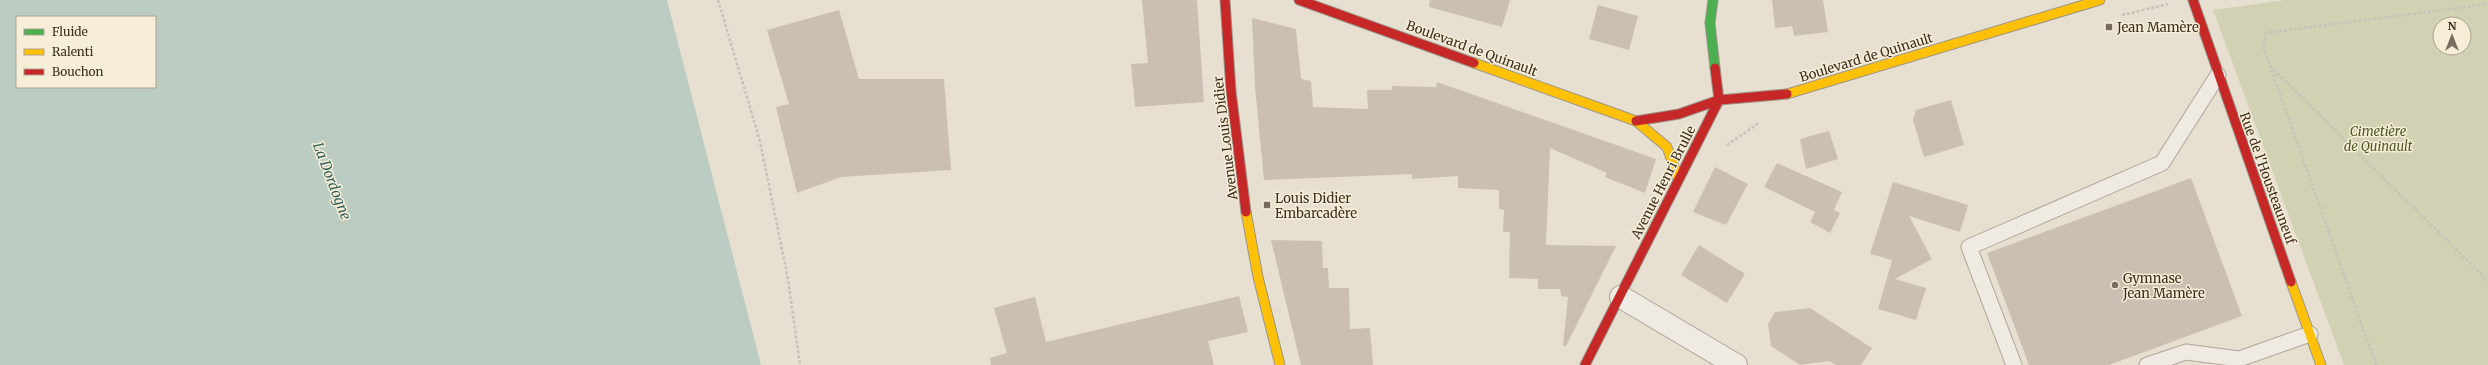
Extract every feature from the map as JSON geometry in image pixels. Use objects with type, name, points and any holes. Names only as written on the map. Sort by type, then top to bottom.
[{"type":"street","name":"Avenue Louis Didier","points":[[1225,0],[1229,68],[1244,193],[1266,312],[1280,365]]},
{"type":"street","name":"Boulevard de Quinault","points":[[1299,0],[1636,121],[1667,147],[1678,178]]},
{"type":"street","points":[[1714,0],[1710,23],[1719,100]]},
{"type":"street","name":"Boulevard de Quinault","points":[[1636,121],[1679,114],[1719,100],[1788,94],[2100,0]]},
{"type":"street","name":"Rue de l'Housteauneuf","points":[[2194,0],[2239,136],[2321,365]]},
{"type":"street","name":"Avenue Henri Brulle","points":[[1585,365],[1621,297],[1678,178],[1719,100]]},
{"type":"street","points":[[1621,297],[1736,365]]},
{"type":"lane","points":[[2014,365],[1969,247],[2162,163],[2218,75]]},
{"type":"lane","points":[[2147,365],[2186,352],[2239,359],[2310,334]]},
{"type":"path","points":[[718,0],[760,141],[788,279],[800,365]]},
{"type":"path","points":[[2376,365],[2263,46],[2266,33],[2488,4]]},
{"type":"path","points":[[2270,66],[2488,281]]},
{"type":"green space","name":"Cimetière de Quinault","points":[[2285,0],[2488,0],[2488,365],[2344,365],[2213,10]]},
{"type":"water","name":"La Dordogne","points":[[0,0],[667,0],[761,365],[0,365]]},
{"type":"building","points":[[1142,0],[1197,0],[1204,102],[1135,107],[1131,64],[1148,63]]},
{"type":"building","points":[[1430,0],[1510,0],[1502,27],[1429,7]]},
{"type":"building","points":[[1772,0],[1823,0],[1828,32],[1794,36],[1792,26],[1775,28]]},
{"type":"building","points":[[1598,5],[1638,16],[1629,50],[1589,39]]},
{"type":"building","points":[[839,10],[859,79],[944,79],[951,170],[841,177],[797,193],[776,107],[789,104],[767,30]]},
{"type":"building","points":[[1252,18],[1296,29],[1301,79],[1311,81],[1313,107],[1368,109],[1367,90],[1392,90],[1392,86],[1436,87],[1437,82],[1656,159],[1645,193],[1605,177],[1607,173],[1550,148],[1546,245],[1616,246],[1566,346],[1563,346],[1568,297],[1561,296],[1560,289],[1538,289],[1538,279],[1509,278],[1510,232],[1503,232],[1504,210],[1499,209],[1499,190],[1458,188],[1458,176],[1412,179],[1412,174],[1264,180],[1255,87]]},
{"type":"building","points":[[1951,100],[1964,145],[1924,157],[1913,120],[1916,110]]},
{"type":"building","points":[[1829,131],[1838,159],[1806,169],[1800,139]]},
{"type":"building","points":[[1777,163],[1842,192],[1834,210],[1840,213],[1830,233],[1810,222],[1815,212],[1764,187]]},
{"type":"building","points":[[1715,167],[1748,184],[1726,225],[1693,212]]},
{"type":"building","name":"Gymnase Jean Mamère","points":[[2191,178],[2242,316],[2109,365],[2029,365],[1987,253]]},
{"type":"building","points":[[1893,182],[1968,205],[1960,232],[1909,216],[1932,259],[1895,279],[1926,288],[1916,320],[1878,309],[1892,260],[1870,254]]},
{"type":"building","points":[[1271,240],[1322,241],[1323,268],[1328,268],[1329,288],[1349,288],[1350,329],[1370,328],[1373,365],[1301,365]]},
{"type":"building","points":[[1699,245],[1745,274],[1727,303],[1681,275]]},
{"type":"building","points":[[1239,296],[1248,332],[1208,341],[1214,365],[991,365],[990,358],[1007,353],[994,308],[1035,297],[1046,342]]},
{"type":"building","points":[[1810,308],[1872,348],[1861,365],[1836,365],[1829,361],[1800,365],[1771,346],[1768,324],[1775,312]]},
{"type":"traffic: fast","points":[[1713,0],[1710,23],[1715,68]]},
{"type":"traffic: slow","points":[[1787,94],[2100,0]]},
{"type":"traffic: slow","points":[[1474,63],[1636,121],[1667,147],[1678,178]]},
{"type":"traffic: slow","points":[[1246,212],[1258,277],[1280,365]]},
{"type":"traffic: slow","points":[[2291,282],[2321,365]]},
{"type":"traffic: jam","points":[[1225,0],[1231,91],[1246,212]]},
{"type":"traffic: jam","points":[[1299,0],[1474,63]]},
{"type":"traffic: jam","points":[[2193,0],[2291,282]]},
{"type":"traffic: jam","points":[[1585,365],[1719,100],[1715,68]]},
{"type":"traffic: jam","points":[[1636,121],[1679,114],[1719,100],[1787,94]]},
{"type":"place","name":"Jean Mamère","points":[[2109,27]]},
{"type":"place","name":"Louis Didier Embarcadère","points":[[1267,205]]},
{"type":"place","name":"Gymnase Jean Mamère","points":[[2115,285]]}]
